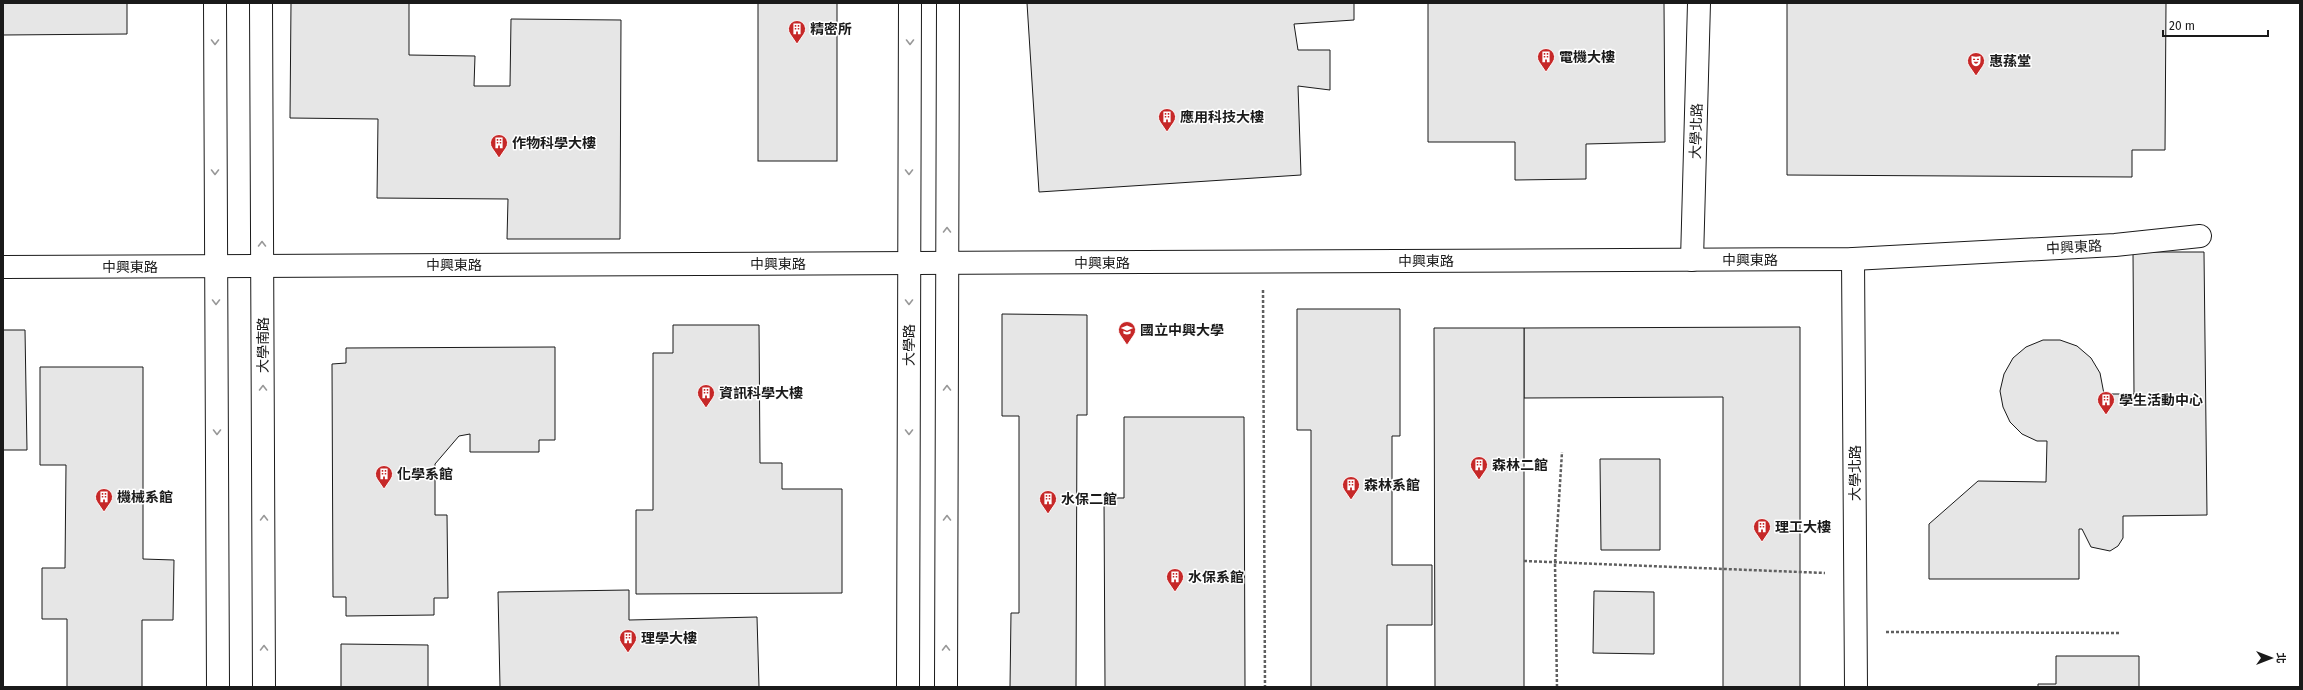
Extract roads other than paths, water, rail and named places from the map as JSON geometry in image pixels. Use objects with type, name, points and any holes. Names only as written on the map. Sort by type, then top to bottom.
[{"type":"street","points":[[215,3],[218,687]]},
{"type":"street","name":"大學南路","points":[[261,3],[264,687]]},
{"type":"street","name":"大學路","points":[[908,687],[910,3]]},
{"type":"street","points":[[946,687],[948,3]]},
{"type":"street","name":"大學北路","points":[[1692,260],[1699,3]]},
{"type":"street","name":"中興東路","points":[[3,268],[1853,259],[2115,245],[2200,236]]},
{"type":"street","name":"大學北路","points":[[1853,259],[1856,687]]},
{"type":"place","name":"精密所","points":[[797,44]]},
{"type":"place","name":"電機大樓","points":[[1546,72]]},
{"type":"place","name":"惠蓀堂","points":[[1976,76]]},
{"type":"place","name":"應用科技大樓","points":[[1167,132]]},
{"type":"place","name":"作物科學大樓","points":[[499,158]]},
{"type":"place","name":"國立中興大學","points":[[1127,345]]},
{"type":"place","name":"資訊科學大樓","points":[[706,408]]},
{"type":"place","name":"學生活動中心","points":[[2106,415]]},
{"type":"place","name":"森林二館","points":[[1479,480]]},
{"type":"place","name":"化學系館","points":[[384,489]]},
{"type":"place","name":"森林系館","points":[[1351,500]]},
{"type":"place","name":"機械系館","points":[[104,512]]},
{"type":"place","name":"水保二館","points":[[1048,514]]},
{"type":"place","name":"理工大樓","points":[[1762,542]]},
{"type":"place","name":"水保系館","points":[[1175,592]]},
{"type":"place","name":"理學大樓","points":[[628,653]]}]
